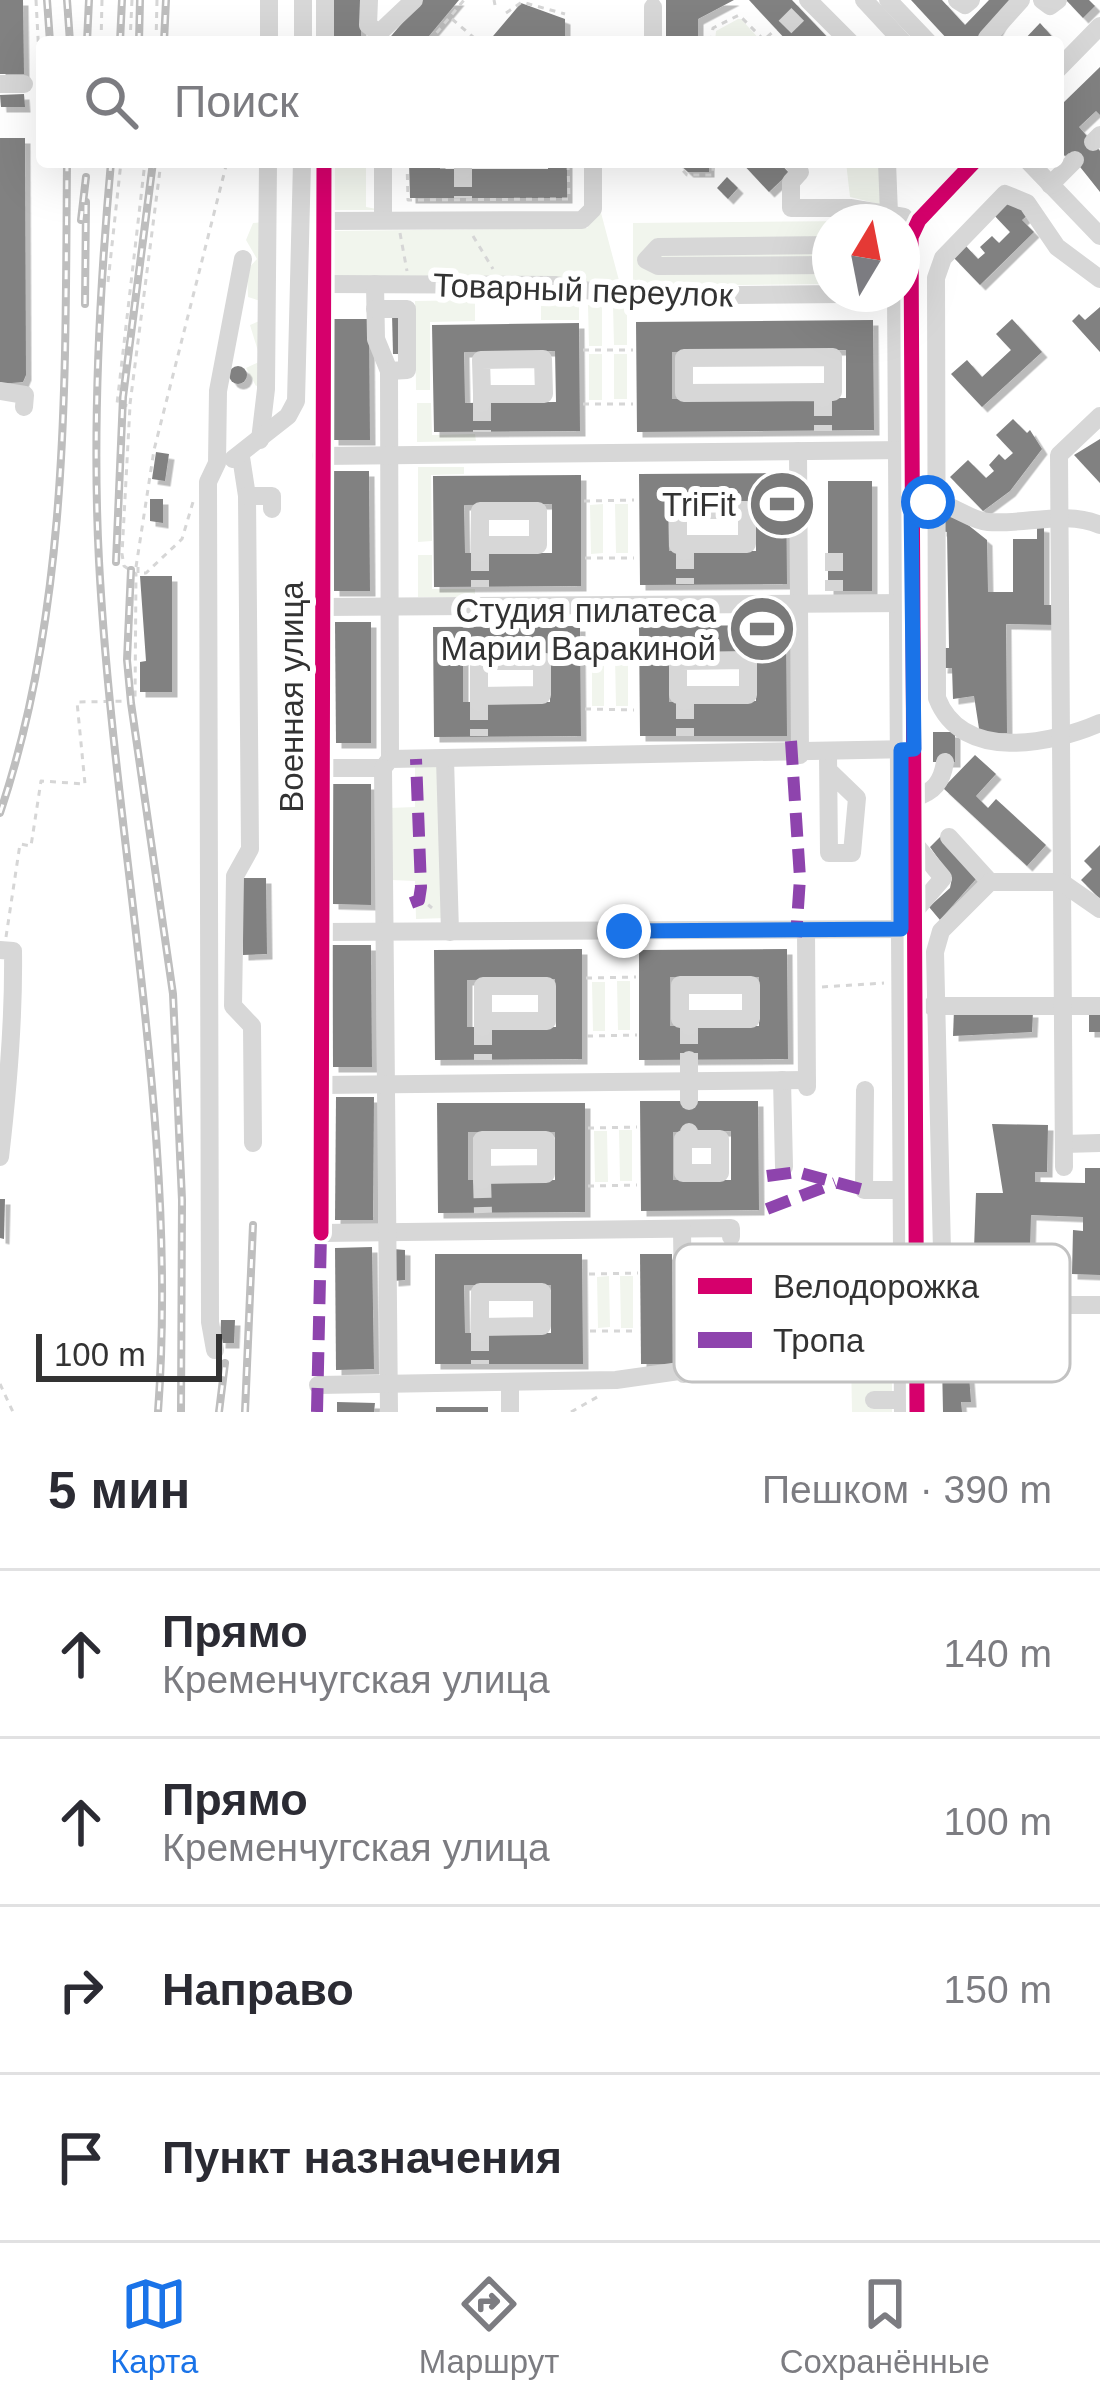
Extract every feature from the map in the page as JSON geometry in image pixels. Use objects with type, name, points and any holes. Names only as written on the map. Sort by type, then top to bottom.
[{"type":"street","points":[[269,0],[269,36]]},
{"type":"street","points":[[303,0],[303,36]]},
{"type":"street","points":[[325,0],[325,36]]},
{"type":"street","points":[[369,0],[368,25],[379,33],[414,0]]},
{"type":"street","points":[[888,0],[922,36]]},
{"type":"street","points":[[957,0],[965,5],[971,0]]},
{"type":"street","points":[[989,36],[1021,0]]},
{"type":"street","points":[[1042,0],[1050,6],[1058,0]]},
{"type":"street","points":[[868,2],[896,36]]},
{"type":"street","points":[[803,3],[843,36]]},
{"type":"street","points":[[653,7],[653,36]]},
{"type":"street","points":[[1064,63],[1100,26]]},
{"type":"street","points":[[0,84],[24,83]]},
{"type":"street","points":[[1050,184],[1075,160]]},
{"type":"street","points":[[260,440],[266,389],[268,168]]},
{"type":"street","points":[[217,464],[242,457],[289,416],[298,386],[302,168]]},
{"type":"street","name":"Военная улица","points":[[324,168],[321,1232],[386,1232]]},
{"type":"street","points":[[388,168],[390,220]]},
{"type":"street","points":[[796,168],[800,172],[790,182],[791,208],[812,210]]},
{"type":"street","points":[[888,168],[895,204]]},
{"type":"street","points":[[912,204],[951,168]]},
{"type":"street","points":[[910,1244],[904,450],[910,237],[919,220],[968,168]]},
{"type":"street","points":[[1035,168],[1099,232]]},
{"type":"street","points":[[324,220],[582,220],[593,209],[587,169]]},
{"type":"street","points":[[268,194],[302,195]]},
{"type":"street","points":[[1100,279],[1057,248],[1027,203],[1005,194],[943,258],[936,278],[941,709],[948,719],[992,743],[1059,741],[1100,723]]},
{"type":"street","points":[[463,199],[464,220]]},
{"type":"street","points":[[812,245],[658,247],[646,254],[646,260],[658,266],[812,265]]},
{"type":"street","points":[[215,1350],[210,1322],[208,482],[217,464],[218,391],[243,260]]},
{"type":"street","name":"Товарный переулок","points":[[324,284],[556,285],[620,296],[812,294]]},
{"type":"street","points":[[375,284],[376,339],[389,370],[379,418],[390,455],[380,484],[388,607],[380,636],[387,764],[378,884],[385,932],[379,1046],[386,1084],[380,1198],[386,1232],[381,1351],[389,1384],[389,1412]]},
{"type":"street","points":[[375,309],[406,309],[407,370],[389,370]]},
{"type":"street","points":[[897,312],[904,450]]},
{"type":"street","points":[[833,357],[833,392],[823,395],[684,393],[684,358],[833,357]]},
{"type":"street","points":[[0,392],[26,395],[24,407]]},
{"type":"street","points":[[1064,1167],[1059,455],[1100,416]]},
{"type":"street","points":[[482,432],[482,454]]},
{"type":"street","points":[[321,457],[798,451],[824,441],[904,450]]},
{"type":"street","points":[[798,451],[800,755]]},
{"type":"street","points":[[242,457],[247,496],[250,849],[235,876],[233,1006],[252,1026],[253,1143]]},
{"type":"street","points":[[247,496],[272,496],[272,509]]},
{"type":"street","points":[[904,502],[956,505],[981,522],[1058,519],[1100,525]]},
{"type":"street","points":[[321,607],[388,607],[480,596],[685,594],[799,604],[834,597],[906,603]]},
{"type":"street","points":[[479,736],[480,759]]},
{"type":"street","points":[[685,736],[686,757]]},
{"type":"street","points":[[322,768],[446,759],[800,755],[828,762],[907,749]]},
{"type":"street","points":[[905,1244],[902,1132],[914,843],[907,749]]},
{"type":"street","points":[[446,759],[450,932]]},
{"type":"street","points":[[914,798],[929,794],[943,777],[945,762]]},
{"type":"street","points":[[949,838],[990,882]]},
{"type":"street","points":[[322,932],[806,930],[910,923],[943,878],[914,843]]},
{"type":"street","points":[[942,1244],[933,1006],[935,952],[941,931],[990,882],[1061,882],[1100,909]]},
{"type":"street","points":[[323,1085],[483,1083],[689,1091],[774,1080],[807,1085],[806,930]]},
{"type":"street","points":[[0,1157],[10,1089],[14,975],[14,951],[2,950]]},
{"type":"street","points":[[933,1006],[1100,1006]]},
{"type":"street","points":[[483,1060],[483,1083]]},
{"type":"street","points":[[689,1060],[689,1091]]},
{"type":"street","points":[[774,1080],[784,1166]]},
{"type":"street","points":[[865,1090],[864,1190],[902,1190]]},
{"type":"street","points":[[865,1132],[902,1132]]},
{"type":"street","points":[[1064,1144],[1100,1143]]},
{"type":"street","points":[[386,1232],[483,1222],[731,1228],[731,1237]]},
{"type":"street","points":[[682,1229],[682,1244]]},
{"type":"street","points":[[319,1385],[389,1384],[480,1374],[510,1383],[674,1374]]},
{"type":"street","points":[[510,1383],[510,1412]]},
{"type":"street","points":[[874,1400],[910,1406]]},
{"type":"path","points":[[36,0],[38,36]]},
{"type":"path","points":[[101,36],[102,0]]},
{"type":"path","points":[[130,36],[132,0]]},
{"type":"path","points":[[157,0],[157,36]]},
{"type":"path","points":[[506,14],[522,2],[565,14]]},
{"type":"path","points":[[434,36],[460,3]]},
{"type":"path","points":[[712,36],[713,28],[734,15],[746,18],[762,36]]},
{"type":"path","points":[[451,18],[472,36]]},
{"type":"path","points":[[770,36],[776,29]]},
{"type":"path","points":[[108,282],[120,168]]},
{"type":"path","points":[[130,406],[116,404],[144,168]]},
{"type":"path","points":[[160,168],[130,406],[124,566],[146,573],[182,539],[186,511]]},
{"type":"path","points":[[2,950],[20,844],[32,846],[41,782],[85,784],[77,702],[135,701],[137,571],[154,450],[225,168]]},
{"type":"path","points":[[408,168],[408,200],[568,199],[568,168]]},
{"type":"path","points":[[681,168],[687,175],[713,175],[713,168]]},
{"type":"path","points":[[568,177],[587,169]]},
{"type":"path","points":[[390,220],[409,285]]},
{"type":"path","points":[[464,220],[503,285]]},
{"type":"path","points":[[583,350],[633,350]]},
{"type":"path","points":[[584,404],[634,404]]},
{"type":"path","points":[[584,501],[634,500]]},
{"type":"path","points":[[585,558],[634,558]]},
{"type":"path","points":[[585,654],[634,654]]},
{"type":"path","points":[[585,709],[634,710]]},
{"type":"path","points":[[586,978],[636,977]]},
{"type":"path","points":[[806,988],[890,982]]},
{"type":"path","points":[[586,1036],[637,1035]]},
{"type":"path","points":[[588,1128],[637,1126]]},
{"type":"path","points":[[588,1186],[637,1185]]},
{"type":"path","points":[[589,1274],[638,1273]]},
{"type":"path","points":[[590,1331],[638,1331]]},
{"type":"path","points":[[0,1384],[14,1412]]},
{"type":"path","points":[[571,1412],[601,1395]]},
{"type":"shaded area","points":[[741,19],[757,36],[716,36],[716,31]]},
{"type":"shaded area","points":[[334,168],[366,168],[366,207],[382,210],[334,210]]},
{"type":"shaded area","points":[[847,168],[880,168],[883,204],[850,197]]},
{"type":"shaded area","points":[[600,209],[621,288],[327,276],[327,231],[587,228]]},
{"type":"shaded area","points":[[812,221],[812,284],[633,286],[633,223]]},
{"type":"shaded area","points":[[264,222],[269,363],[266,382],[256,386],[246,368],[261,361],[250,325],[264,319],[264,302],[248,297],[247,270],[257,259],[246,240],[253,223]]},
{"type":"shaded area","points":[[475,300],[475,321],[430,322],[430,390],[416,390],[415,301]]},
{"type":"shaded area","points":[[541,300],[564,300],[579,307],[579,320],[541,320]]},
{"type":"shaded area","points":[[588,305],[602,305],[602,346],[589,346]]},
{"type":"shaded area","points":[[613,305],[627,305],[627,345],[614,345]]},
{"type":"shaded area","points":[[589,354],[602,354],[602,400],[589,400]]},
{"type":"shaded area","points":[[614,354],[627,354],[627,399],[614,399]]},
{"type":"shaded area","points":[[417,403],[431,403],[432,435],[475,434],[476,441],[417,442]]},
{"type":"shaded area","points":[[418,467],[464,467],[464,474],[431,475],[432,541],[418,542]]},
{"type":"shaded area","points":[[603,504],[603,553],[591,554],[590,505]]},
{"type":"shaded area","points":[[615,504],[628,504],[628,553],[616,553]]},
{"type":"shaded area","points":[[418,555],[432,555],[432,589],[475,589],[475,597],[418,597]]},
{"type":"shaded area","points":[[592,657],[604,657],[604,706],[592,706]]},
{"type":"shaded area","points":[[615,657],[628,657],[628,706],[616,706]]},
{"type":"shaded area","points":[[440,762],[446,918],[416,919],[415,881],[391,880],[389,808],[415,807],[415,765]]},
{"type":"shaded area","points":[[617,981],[630,981],[630,1030],[618,1030]]},
{"type":"shaded area","points":[[592,982],[605,982],[605,1031],[593,1031]]},
{"type":"shaded area","points":[[619,1130],[632,1130],[632,1181],[620,1181]]},
{"type":"shaded area","points":[[594,1131],[607,1131],[608,1182],[595,1182]]},
{"type":"shaded area","points":[[609,1276],[610,1327],[598,1328],[597,1277]]},
{"type":"shaded area","points":[[620,1276],[633,1276],[633,1328],[621,1328]]},
{"type":"shaded area","points":[[851,1382],[892,1382],[892,1412],[852,1412]]},
{"type":"building","points":[[0,0],[23,0],[24,74],[0,74]]},
{"type":"building","points":[[332,0],[361,0],[361,36],[332,36]]},
{"type":"building","points":[[422,0],[459,0],[429,36],[391,36]]},
{"type":"building","points":[[666,0],[734,0],[698,19],[698,36],[666,36]]},
{"type":"building","points":[[749,0],[792,0],[826,36],[782,36]]},
{"type":"building","points":[[911,0],[942,0],[965,25],[989,0],[1014,0],[994,36],[944,36]]},
{"type":"building","points":[[1066,0],[1089,0],[1095,6],[1083,18]]},
{"type":"building","points":[[521,3],[565,19],[565,36],[493,36]]},
{"type":"building","points":[[1040,23],[1052,36],[1028,36]]},
{"type":"building","points":[[1100,67],[1100,115],[1096,111],[1079,127],[1100,151],[1100,192],[1069,153],[1064,155],[1064,102]]},
{"type":"building","points":[[24,94],[25,107],[1,107],[0,95]]},
{"type":"building","points":[[0,138],[25,138],[26,375],[23,382],[0,384]]},
{"type":"building","points":[[409,168],[567,168],[567,198],[410,198]]},
{"type":"building","points":[[684,168],[709,168],[709,172]]},
{"type":"building","points":[[747,168],[784,168],[789,173],[769,192]]},
{"type":"building","points":[[727,177],[738,188],[728,199],[717,188]]},
{"type":"building","points":[[1005,200],[1029,214],[1022,220],[1034,232],[980,285],[954,258],[966,246],[978,259],[985,253],[980,247],[992,236],[999,243],[1010,232],[992,213]]},
{"type":"building","points":[[1100,307],[1100,352],[1072,321],[1079,314],[1085,320]]},
{"type":"building","points":[[392,314],[403,314],[404,354],[393,354]]},
{"type":"building","points":[[332,319],[369,319],[370,440],[333,440]]},
{"type":"building","points":[[1012,319],[1042,352],[982,407],[951,374],[967,360],[982,377],[1011,350],[996,334]]},
{"type":"building","points":[[873,320],[874,430],[637,432],[636,322]],"holes":[[[846,350],[846,398],[672,399],[672,352]]]},
{"type":"building","points":[[579,323],[580,431],[434,432],[432,325]],"holes":[[[555,351],[556,402],[465,403],[464,352]]]},
{"type":"building","points":[[238,366],[247,375],[238,384],[229,375]]},
{"type":"building","points":[[1013,419],[1027,433],[1030,430],[1042,449],[1010,491],[983,511],[950,477],[968,460],[986,478],[994,471],[989,465],[999,454],[1005,460],[1013,453],[996,435]]},
{"type":"building","points":[[1100,439],[1100,483],[1074,455]]},
{"type":"building","points":[[156,452],[169,454],[165,481],[152,479]]},
{"type":"building","points":[[333,471],[369,471],[370,591],[334,591]]},
{"type":"building","points":[[786,473],[787,584],[640,585],[639,474]],"holes":[[[756,502],[756,551],[669,551],[668,503]]]},
{"type":"building","points":[[581,475],[581,586],[434,587],[433,476]],"holes":[[[552,504],[552,553],[465,553],[464,505]]]},
{"type":"building","points":[[828,481],[872,481],[872,591],[828,591]]},
{"type":"building","points":[[150,499],[163,499],[163,523],[150,521]]},
{"type":"building","points":[[941,517],[958,517],[987,540],[988,592],[1013,592],[1013,539],[1037,539],[1037,526],[1044,527],[1044,605],[1056,605],[1056,625],[1006,624],[1007,733],[980,735],[974,696],[953,699],[952,668],[942,668],[944,648],[949,648],[947,532],[941,531]]},
{"type":"building","points":[[140,576],[172,576],[172,692],[140,692],[140,662],[146,661]]},
{"type":"building","points":[[335,622],[371,622],[371,743],[336,743]]},
{"type":"building","points":[[786,625],[787,736],[640,736],[639,626]],"holes":[[[669,653],[756,653],[756,701],[669,702]]]},
{"type":"building","points":[[580,626],[581,736],[434,737],[433,627]],"holes":[[[550,653],[550,702],[463,702],[463,654]]]},
{"type":"building","points":[[933,732],[955,732],[955,762],[933,762]]},
{"type":"building","points":[[975,755],[996,774],[976,796],[988,808],[996,799],[1046,845],[1027,866],[943,788]]},
{"type":"building","points":[[333,784],[371,784],[371,905],[333,904]]},
{"type":"building","points":[[941,836],[976,879],[940,920],[929,907],[950,888],[952,878],[930,847]]},
{"type":"building","points":[[1100,845],[1100,899],[1081,880],[1092,869],[1084,861]]},
{"type":"building","points":[[242,878],[266,878],[267,954],[243,955]]},
{"type":"building","points":[[332,945],[371,945],[372,1067],[333,1067]]},
{"type":"building","points":[[582,949],[582,1059],[435,1060],[434,950]],"holes":[[[555,979],[556,1027],[467,1027],[467,980]]]},
{"type":"building","points":[[787,949],[788,1059],[639,1060],[639,950]],"holes":[[[670,977],[759,977],[759,1026],[670,1026]]]},
{"type":"building","points":[[954,1010],[1033,1012],[1032,1032],[953,1036]]},
{"type":"building","points":[[1089,1012],[1100,1012],[1100,1032],[1089,1032]]},
{"type":"building","points":[[336,1097],[374,1097],[373,1220],[335,1220]]},
{"type":"building","points":[[640,1101],[758,1101],[759,1210],[641,1211]],"holes":[[[731,1131],[731,1180],[673,1180],[673,1132]]]},
{"type":"building","points":[[437,1103],[585,1103],[585,1212],[438,1213]],"holes":[[[468,1132],[555,1132],[555,1180],[468,1180]]]},
{"type":"building","points":[[992,1124],[1048,1125],[1047,1172],[1035,1172],[1035,1182],[1085,1183],[1085,1168],[1100,1168],[1100,1275],[1072,1274],[1073,1230],[1083,1231],[1083,1217],[1031,1215],[1030,1244],[974,1244],[976,1193],[1003,1193]]},
{"type":"building","points":[[0,1199],[5,1199],[4,1239],[0,1238]]},
{"type":"building","points":[[372,1247],[374,1369],[336,1370],[335,1248]]},
{"type":"building","points":[[393,1249],[405,1250],[405,1280],[393,1281]]},
{"type":"building","points":[[435,1254],[582,1254],[583,1364],[435,1364]],"holes":[[[464,1285],[551,1285],[551,1333],[465,1333]]]},
{"type":"building","points":[[640,1254],[672,1254],[673,1364],[641,1364]]},
{"type":"building","points":[[221,1320],[235,1320],[234,1343],[220,1343]]},
{"type":"building","points":[[942,1382],[970,1382],[971,1402],[961,1402],[962,1412],[943,1412]]},
{"type":"building","points":[[337,1402],[375,1403],[374,1412],[337,1412]]},
{"type":"building","points":[[436,1407],[488,1407],[488,1412],[436,1412]]},
{"type":"tunnel","points":[[785,27],[802,10]]},
{"type":"tunnel","points":[[463,169],[463,198]]},
{"type":"tunnel","points":[[823,398],[823,431]]},
{"type":"tunnel","points":[[482,403],[482,432]]},
{"type":"tunnel","points":[[685,551],[685,584]]},
{"type":"tunnel","points":[[480,553],[480,587]]},
{"type":"tunnel","points":[[834,553],[834,591]]},
{"type":"tunnel","points":[[685,701],[685,736]]},
{"type":"tunnel","points":[[479,702],[479,736]]},
{"type":"tunnel","points":[[689,1026],[689,1060]]},
{"type":"tunnel","points":[[483,1027],[483,1060]]},
{"type":"tunnel","points":[[482,1180],[483,1213]]},
{"type":"tunnel","points":[[480,1333],[480,1364]]},
{"type":"railway","points":[[47,0],[50,36]]},
{"type":"railway","points":[[67,0],[70,36]]},
{"type":"railway","points":[[87,36],[89,0]]},
{"type":"railway","points":[[120,36],[122,0]]},
{"type":"railway","points":[[139,36],[140,0]]},
{"type":"railway","points":[[164,36],[166,0]]},
{"type":"railway","points":[[0,813],[23,734],[51,573],[63,408],[67,168]]},
{"type":"railway","points":[[111,168],[98,362],[97,511],[107,668],[153,1092],[162,1305],[158,1412]]},
{"type":"railway","points":[[116,562],[123,397],[152,168]]},
{"type":"railway","points":[[81,220],[86,177]]},
{"type":"railway","points":[[85,304],[86,202]]},
{"type":"railway","points":[[131,570],[127,660],[131,703],[173,994],[182,1200],[181,1412]]},
{"type":"railway","points":[[245,1412],[253,1225]]},
{"type":"railway","points":[[219,1412],[225,1363]]},
{"type":"marked path","points":[[791,741],[800,878],[796,937]]},
{"type":"marked path","points":[[411,903],[419,900],[421,887],[416,759]]},
{"type":"marked path","points":[[767,1176],[797,1172],[864,1190]]},
{"type":"marked path","points":[[767,1209],[835,1183]]},
{"type":"marked path","points":[[317,1412],[321,1233]]},
{"type":"cycle path","points":[[321,1233],[324,168]]},
{"type":"cycle path","points":[[916,1244],[911,237],[919,220],[968,168]]},
{"type":"cycle path","points":[[917,1382],[917,1412]]},
{"type":"place","name":"TriFit","points":[[782,504]]},
{"type":"place","name":"Студия пилатеса Марии Варакиной","points":[[762,629]]},
{"type":"route","points":[[624,931],[901,929],[901,750],[914,749],[911,502],[928,502]]}]
